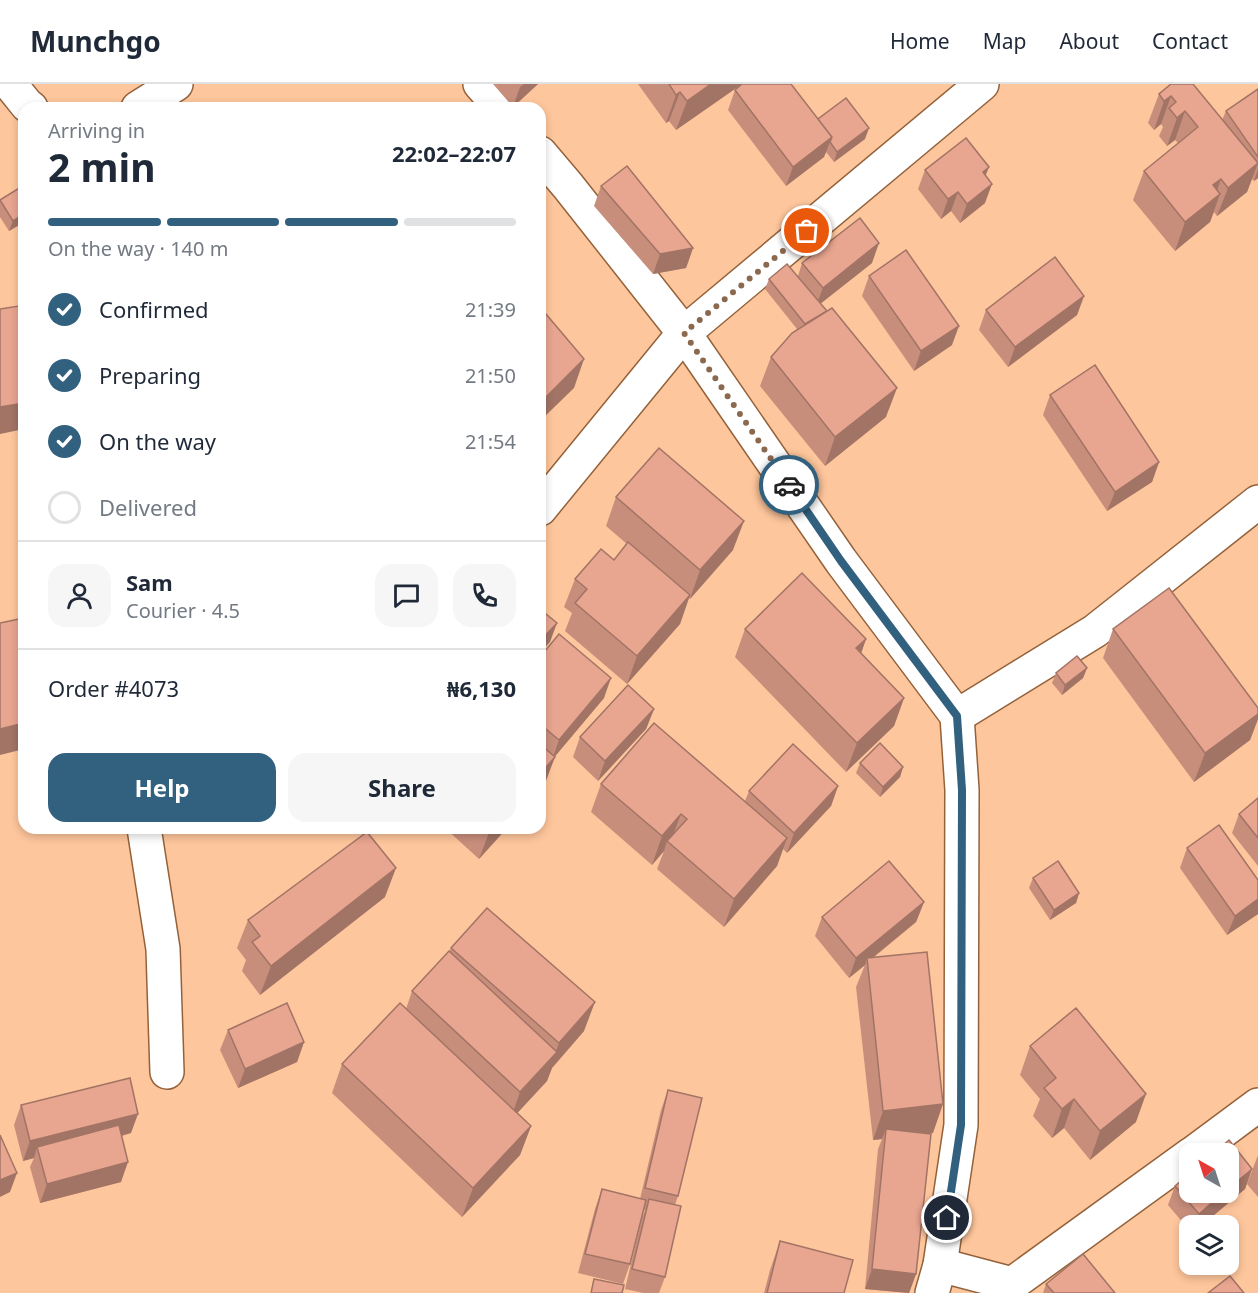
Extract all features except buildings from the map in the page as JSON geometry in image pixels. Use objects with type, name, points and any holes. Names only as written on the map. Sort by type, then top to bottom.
[{"type":"street","points":[[10,84],[25,102]]},
{"type":"street","points":[[148,102],[176,84]]},
{"type":"street","points":[[480,84],[496,102]]},
{"type":"street","points":[[546,502],[684,333],[982,84]]},
{"type":"street","points":[[546,160],[684,333],[841,561],[957,716],[962,790],[961,1125],[936,1279],[1012,1284],[1179,1163]]},
{"type":"street","points":[[957,716],[1095,631],[1258,502]]},
{"type":"street","points":[[145,834],[163,949],[167,1072]]},
{"type":"street","points":[[1206,1143],[1258,1105]]},
{"type":"way so far","points":[[789,485],[684,333],[807,231]]},
{"type":"route","points":[[789,485],[841,561],[957,716],[962,790],[961,1125],[947,1218]]}]
